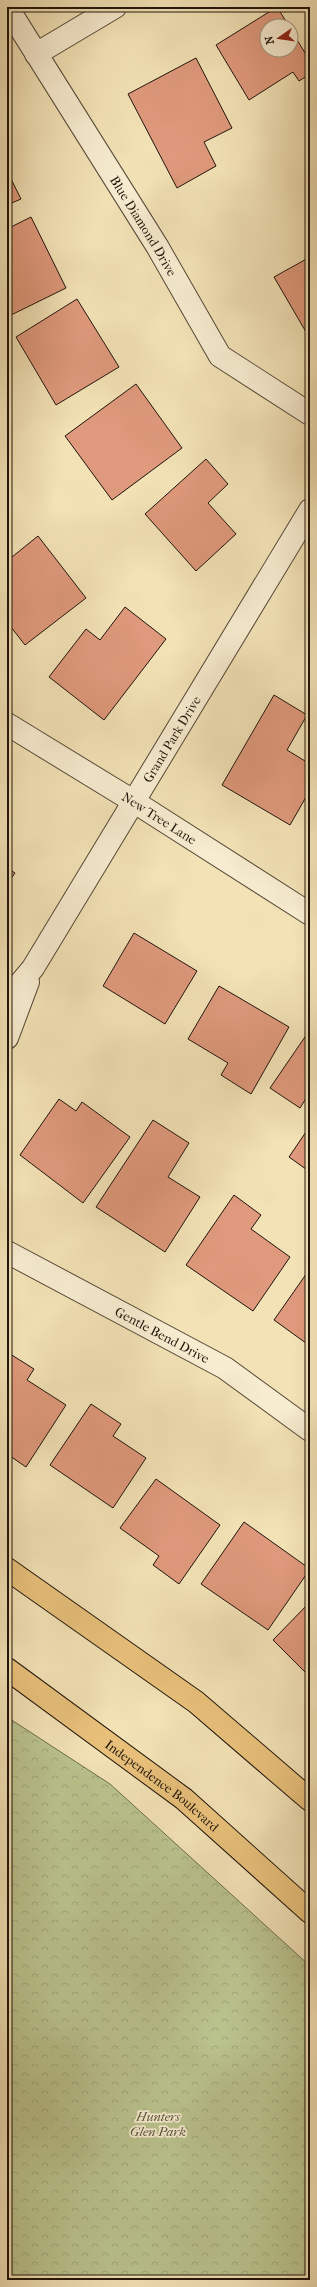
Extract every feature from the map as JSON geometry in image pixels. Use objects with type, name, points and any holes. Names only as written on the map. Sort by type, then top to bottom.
[{"type":"main road","points":[[7,1569],[196,1702],[310,1800]]},
{"type":"main road","name":"Independence Boulevard","points":[[7,1669],[184,1800],[310,1912]]},
{"type":"street","points":[[36,54],[115,7]]},
{"type":"street","name":"Blue Diamond Drive","points":[[7,8],[157,246],[220,356],[310,414]]},
{"type":"street","name":"Grand Park Drive","points":[[7,999],[33,968],[310,510]]},
{"type":"street","name":"New Tree Lane","points":[[7,724],[133,801],[310,914]]},
{"type":"street","name":"Grand Park Drive","points":[[7,1038],[33,968]]},
{"type":"street","name":"Gentle Bend Drive","points":[[7,1252],[225,1368],[310,1430]]},
{"type":"green space","name":"Hunters Glen Park","points":[[7,1717],[110,1784],[310,1966],[310,2280],[7,2280]]},
{"type":"building","points":[[277,7],[284,18],[259,18]]},
{"type":"building","points":[[303,7],[310,7],[310,20]]},
{"type":"building","points":[[259,18],[259,58],[299,58],[299,43],[310,61],[310,74],[299,81],[293,72],[249,100],[216,45]]},
{"type":"building","points":[[196,58],[232,128],[204,142],[216,166],[177,188],[128,94]]},
{"type":"building","points":[[7,171],[21,199],[7,205]]},
{"type":"building","points":[[31,217],[66,288],[7,317],[7,229]]},
{"type":"building","points":[[310,257],[310,329],[306,332],[274,277]]},
{"type":"building","points":[[77,299],[119,367],[56,405],[16,337]]},
{"type":"building","points":[[136,384],[182,448],[112,500],[65,436]]},
{"type":"building","points":[[206,459],[228,484],[208,503],[236,534],[196,571],[145,514]]},
{"type":"building","points":[[38,536],[86,598],[25,645],[7,622],[7,561]]},
{"type":"building","points":[[125,607],[166,639],[104,720],[49,677],[86,629],[100,640]]},
{"type":"building","points":[[274,695],[307,715],[287,750],[310,764],[310,790],[290,825],[222,785]]},
{"type":"building","points":[[7,868],[15,873],[7,884]]},
{"type":"building","points":[[134,933],[197,971],[165,1024],[103,986]]},
{"type":"building","points":[[219,986],[289,1027],[251,1094],[221,1075],[228,1063],[188,1039]]},
{"type":"building","points":[[307,1034],[310,1036],[310,1096],[308,1095],[300,1108],[270,1088]]},
{"type":"building","points":[[59,1099],[76,1111],[82,1102],[130,1137],[83,1203],[20,1155]]},
{"type":"building","points":[[153,1120],[189,1143],[168,1177],[200,1197],[165,1252],[96,1207]]},
{"type":"building","points":[[310,1126],[310,1172],[289,1157]]},
{"type":"building","points":[[234,1195],[261,1215],[251,1229],[290,1257],[253,1311],[186,1265]]},
{"type":"building","points":[[310,1270],[310,1346],[274,1320]]},
{"type":"building","points":[[7,1352],[34,1369],[27,1380],[66,1405],[26,1467],[7,1454]]},
{"type":"building","points":[[91,1404],[121,1424],[113,1436],[146,1458],[113,1508],[50,1465]]},
{"type":"building","points":[[156,1479],[220,1525],[179,1584],[153,1565],[159,1556],[120,1528]]},
{"type":"building","points":[[244,1522],[310,1569],[268,1630],[201,1584]]},
{"type":"building","points":[[310,1602],[310,1677],[273,1640]]}]
